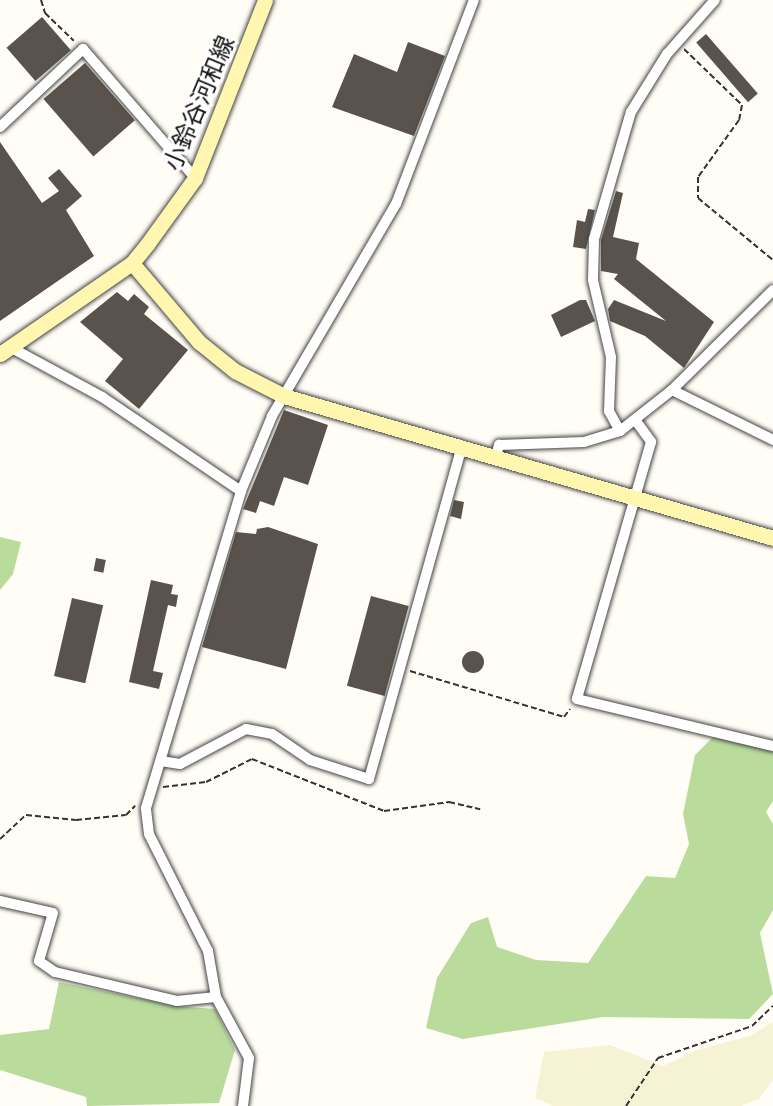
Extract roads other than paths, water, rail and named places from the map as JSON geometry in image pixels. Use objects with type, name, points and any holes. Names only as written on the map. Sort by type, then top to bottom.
[{"type":"street","name":"小鈴谷河和線","points":[[5,351],[132,263],[195,178],[265,0]]},
{"type":"street","points":[[243,1106],[249,1058],[216,997],[208,951],[149,834],[150,789],[161,761],[241,491],[284,396],[396,204],[474,0]]},
{"type":"street","points":[[620,431],[609,411],[611,357],[598,309],[592,254],[626,125],[675,43],[715,0]]},
{"type":"street","points":[[0,127],[84,50],[195,178]]},
{"type":"street","points":[[132,263],[199,342],[235,371],[284,396],[460,449],[773,538]]},
{"type":"street","points":[[495,459],[499,445],[584,442],[620,431],[636,421],[672,390],[773,290]]},
{"type":"street","points":[[5,351],[102,397],[241,491]]},
{"type":"street","points":[[672,390],[773,440]]},
{"type":"street","points":[[636,421],[651,442],[577,699],[773,746]]},
{"type":"street","points":[[161,761],[180,764],[246,729],[272,735],[310,760],[369,779],[402,668],[460,449]]},
{"type":"street","points":[[0,901],[53,913],[39,961],[55,972],[177,1000],[216,997]]}]
